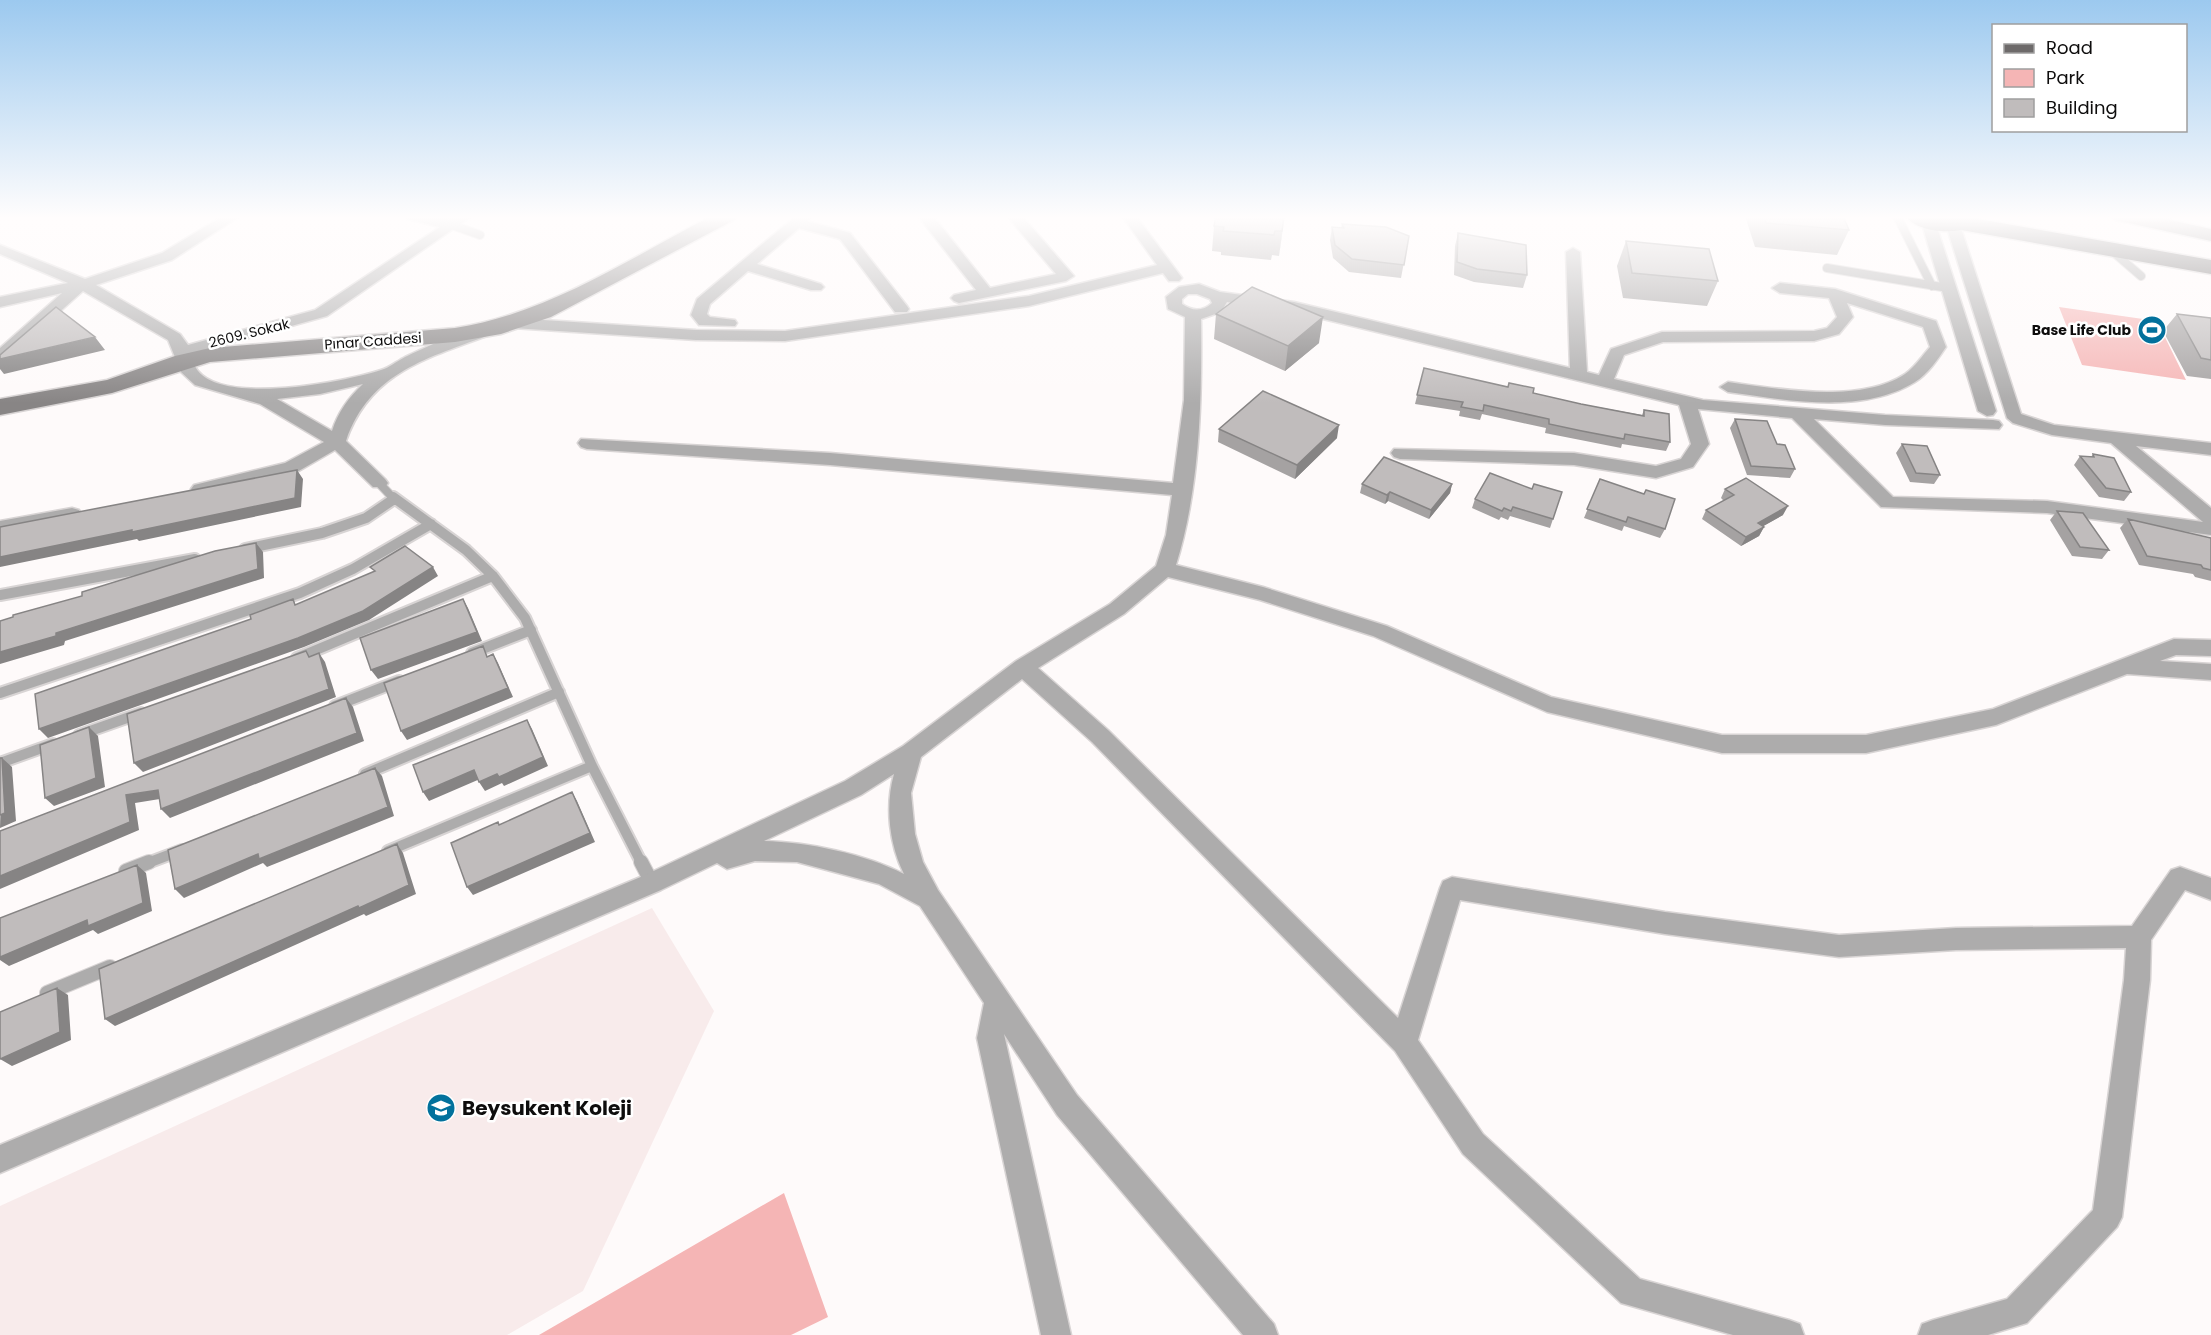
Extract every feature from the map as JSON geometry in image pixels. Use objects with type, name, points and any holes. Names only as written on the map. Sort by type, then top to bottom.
[{"type":"street","points":[[70,278],[174,337],[186,369],[195,378],[216,387],[256,396],[337,442],[379,483]]},
{"type":"street","points":[[0,302],[102,278]]},
{"type":"street","name":"2609. Sokak","points":[[183,356],[321,313],[373,278]]},
{"type":"street","name":"Pınar Caddesi","points":[[0,407],[103,388],[183,356],[455,334],[503,326],[543,312],[608,278]]},
{"type":"street","points":[[700,328],[699,315],[703,302],[731,278]]},
{"type":"street","points":[[789,278],[816,286]]},
{"type":"street","points":[[877,278],[901,309]]},
{"type":"street","points":[[974,278],[986,293]]},
{"type":"street","points":[[181,493],[291,468],[337,442],[341,424],[353,404],[368,386],[387,372],[418,357],[503,326],[700,328],[795,323],[901,309],[1055,278]]},
{"type":"street","points":[[700,328],[785,336],[847,329],[1029,301],[1123,278]]},
{"type":"street","points":[[1174,278],[1184,290]]},
{"type":"street","points":[[1574,278],[1579,376]]},
{"type":"street","points":[[1943,278],[1988,417]]},
{"type":"street","points":[[1971,278],[2016,421]]},
{"type":"street","points":[[0,357],[81,283]]},
{"type":"street","points":[[1728,387],[1799,396],[1869,393],[1911,378],[1938,347],[1930,324],[1835,294],[1780,288]]},
{"type":"street","points":[[1948,288],[1974,292]]},
{"type":"street","points":[[1217,296],[1220,304],[1213,312],[1193,315],[1174,306],[1174,297],[1184,290],[1199,289],[1217,296],[1294,307],[1703,405],[1885,420],[1955,421],[1988,417],[2001,410],[2016,421],[2039,432],[2052,430],[2211,449]]},
{"type":"street","points":[[1604,382],[1617,352],[1662,337],[1814,336],[1833,331],[1845,317],[1835,294]]},
{"type":"street","points":[[0,1159],[652,883],[853,788],[911,752],[1023,667],[1118,609],[1165,569],[1176,535],[1193,400],[1193,315]]},
{"type":"street","points":[[256,396],[320,389],[387,372]]},
{"type":"street","points":[[1401,453],[1574,459],[1656,472],[1687,463],[1700,444],[1687,402]]},
{"type":"street","points":[[1797,413],[1888,503],[2047,507],[2211,529]]},
{"type":"street","points":[[2117,439],[2211,518]]},
{"type":"street","points":[[587,443],[830,459],[1183,490]]},
{"type":"street","points":[[0,527],[90,510]]},
{"type":"street","points":[[1165,569],[1263,594],[1380,631],[1547,704],[1722,744],[1866,744],[1996,717],[2174,648],[2211,648]]},
{"type":"street","points":[[1023,667],[1100,736],[1404,1042],[1473,1144],[1632,1292],[1789,1335]]},
{"type":"street","points":[[2125,667],[2211,672]]},
{"type":"street","points":[[911,752],[900,793],[903,834],[911,863],[929,898],[1067,1105],[1263,1335]]},
{"type":"street","points":[[652,883],[755,851],[796,852],[884,875],[929,898]]},
{"type":"street","points":[[1933,1335],[2016,1312],[2107,1217],[2137,980],[2139,937],[2180,877],[2211,889]]},
{"type":"street","points":[[1404,1042],[1452,888],[1665,923],[1839,946],[1956,939],[2139,937]]},
{"type":"street","points":[[997,1001],[990,1038],[1056,1335]]},
{"type":"lane","points":[[1887,278],[1948,288]]},
{"type":"lane","points":[[1930,278],[1932,286]]},
{"type":"lane","points":[[379,483],[394,499],[466,550],[493,576],[525,618],[592,766],[652,883]]},
{"type":"lane","points":[[232,552],[344,526],[366,518],[394,499]]},
{"type":"lane","points":[[0,693],[300,593],[353,569],[430,524]]},
{"type":"lane","points":[[0,595],[210,556]]},
{"type":"lane","points":[[285,662],[493,576]]},
{"type":"lane","points":[[465,656],[531,630]]},
{"type":"lane","points":[[323,710],[411,676]]},
{"type":"lane","points":[[353,779],[558,692]]},
{"type":"lane","points":[[0,763],[154,709]]},
{"type":"lane","points":[[373,857],[592,766]]},
{"type":"lane","points":[[111,877],[189,847]]},
{"type":"lane","points":[[33,999],[121,962]]},
{"type":"shaded area","name":"Beysukent Koleji","points":[[652,908],[714,1011],[583,1291],[507,1335],[0,1335],[0,1206]]},
{"type":"green space","points":[[2059,307],[2157,321],[2186,380],[2082,365]]},
{"type":"green space","points":[[784,1193],[828,1317],[791,1335],[539,1335]]},
{"type":"building","points":[[1689,278],[1717,278],[1718,281]]},
{"type":"building","points":[[1252,287],[1323,317],[1288,346],[1216,314]]},
{"type":"building","points":[[56,307],[95,337],[0,359],[0,355]]},
{"type":"building","points":[[2177,314],[2211,318],[2211,360],[2201,358]]},
{"type":"building","points":[[1424,368],[1508,387],[1509,383],[1534,388],[1533,393],[1644,416],[1644,410],[1669,414],[1670,442],[1625,434],[1624,439],[1549,424],[1549,419],[1484,405],[1483,411],[1461,407],[1463,402],[1417,395]]},
{"type":"building","points":[[1263,391],[1339,425],[1297,465],[1219,429]]},
{"type":"building","points":[[1735,419],[1767,421],[1777,444],[1785,445],[1795,469],[1751,466]]},
{"type":"building","points":[[1902,444],[1927,446],[1940,475],[1916,473]]},
{"type":"building","points":[[2093,454],[2114,458],[2131,492],[2106,488],[2080,456],[2094,457]]},
{"type":"building","points":[[1384,457],[1452,484],[1431,510],[1390,492],[1387,495],[1362,484]]},
{"type":"building","points":[[297,470],[295,498],[0,557],[0,527]]},
{"type":"building","points":[[1490,473],[1532,489],[1534,484],[1562,492],[1553,519],[1513,507],[1511,511],[1504,508],[1502,511],[1475,499]]},
{"type":"building","points":[[1746,478],[1788,506],[1758,523],[1764,527],[1746,537],[1706,510],[1734,495],[1725,489]]},
{"type":"building","points":[[1600,479],[1644,494],[1646,490],[1675,499],[1665,529],[1628,517],[1626,522],[1587,509]]},
{"type":"building","points":[[2057,511],[2083,513],[2109,550],[2080,547]]},
{"type":"building","points":[[2128,519],[2211,538],[2211,570],[2201,565],[2147,556]]},
{"type":"building","points":[[256,543],[258,569],[56,633],[56,636],[0,652],[0,621],[13,617],[13,615],[82,596],[82,592],[215,551]]},
{"type":"building","points":[[405,546],[433,567],[363,611],[298,638],[39,729],[35,694],[251,619],[250,615],[293,599],[295,605],[375,571],[370,567]]},
{"type":"building","points":[[463,599],[477,632],[371,670],[360,638]]},
{"type":"building","points":[[483,646],[487,657],[493,654],[508,688],[401,731],[384,683]]},
{"type":"building","points":[[306,651],[309,657],[319,653],[329,689],[134,763],[127,714]]},
{"type":"building","points":[[346,698],[357,733],[161,809],[158,790],[126,795],[130,822],[0,876],[0,831]]},
{"type":"building","points":[[527,720],[543,757],[499,777],[497,774],[479,782],[474,770],[423,792],[413,765]]},
{"type":"building","points":[[89,727],[96,778],[45,798],[40,745]]},
{"type":"building","points":[[0,758],[2,758],[5,813],[0,815]]},
{"type":"building","points":[[375,768],[388,807],[259,859],[258,854],[175,889],[168,850]]},
{"type":"building","points":[[572,792],[590,833],[467,887],[451,843],[498,822],[499,825]]},
{"type":"building","points":[[397,844],[409,885],[105,1019],[99,969]]},
{"type":"building","points":[[137,865],[143,903],[88,926],[87,920],[0,957],[0,918]]},
{"type":"building","points":[[57,988],[60,1032],[0,1059],[0,1012]]},
{"type":"place","name":"Base Life Club","points":[[2152,330]]},
{"type":"place","name":"Beysukent Koleji","points":[[441,1108]]}]
